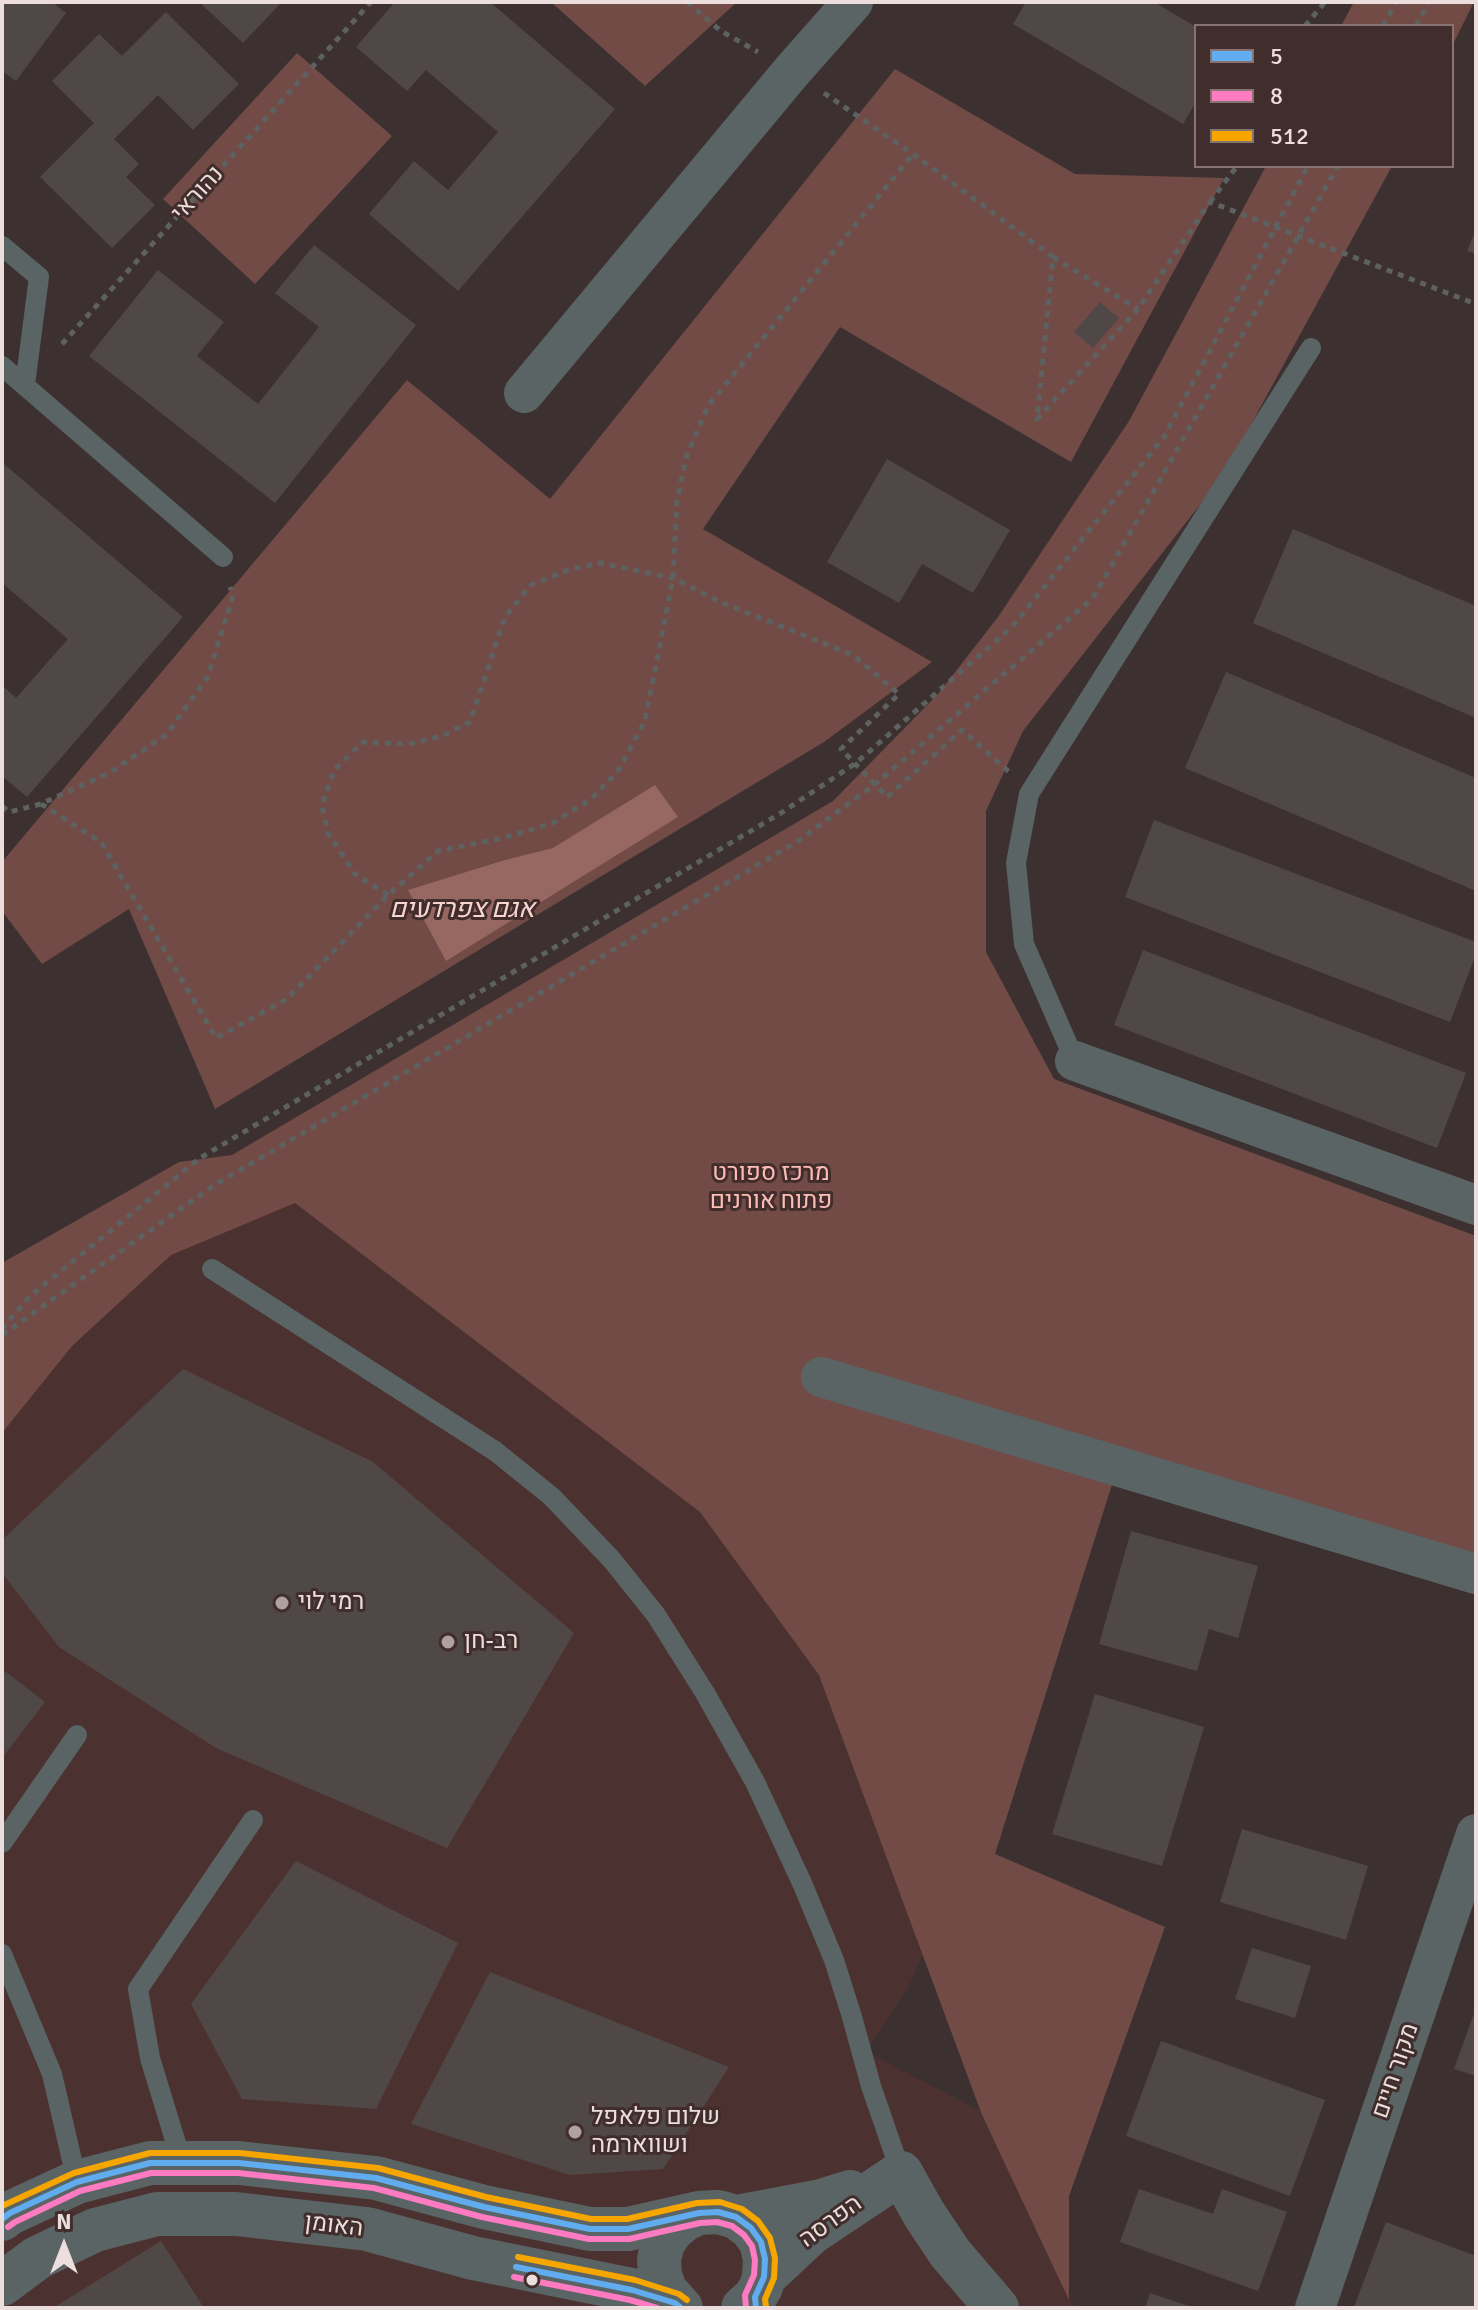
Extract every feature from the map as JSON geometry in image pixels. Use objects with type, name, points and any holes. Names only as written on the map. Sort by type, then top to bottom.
[{"type":"street","points":[[524,393],[853,2]]},
{"type":"street","points":[[1075,1061],[1476,1205]]},
{"type":"street","points":[[821,1377],[1476,1574]]},
{"type":"street","name":"מקור חיים","points":[[1315,2308],[1476,1834]]},
{"type":"street","points":[[2,2219],[77,2182],[150,2163],[239,2163],[376,2178],[484,2207],[590,2229],[628,2229],[718,2215]]},
{"type":"street","points":[[901,2173],[950,2253],[997,2308]]},
{"type":"street","name":"הפרסה","points":[[718,2215],[821,2201],[901,2173]]},
{"type":"street","name":"הפרסה","points":[[755,2298],[811,2233],[901,2173]]},
{"type":"street","name":"האומן","points":[[2,2284],[37,2258],[95,2230],[157,2214],[236,2214],[367,2229],[473,2258],[632,2290],[678,2305]]},
{"type":"street","points":[[678,2305],[665,2290],[660,2275],[659,2259],[663,2243],[685,2219],[718,2215],[751,2228],[761,2242],[765,2259],[755,2298]]},
{"type":"lane","points":[[2,246],[39,277],[25,385]]},
{"type":"lane","points":[[1075,1061],[1024,944],[1016,863],[1029,794],[1311,348]]},
{"type":"lane","points":[[2,366],[223,557]]},
{"type":"lane","points":[[212,1269],[506,1460],[552,1497],[612,1560],[656,1615],[755,1782],[802,1883],[834,1960],[871,2086],[901,2173]]},
{"type":"lane","points":[[2,1843],[77,1735]]},
{"type":"lane","points":[[182,2163],[150,2058],[138,1989],[253,1820]]},
{"type":"lane","points":[[2,1954],[52,2074],[77,2182]]},
{"type":"path","name":"נהוראי","points":[[25,385],[371,2]]},
{"type":"path","points":[[687,2],[721,31],[792,71],[913,154],[1053,257],[1138,309]]},
{"type":"path","points":[[1307,24],[1325,2]]},
{"type":"path","points":[[1384,24],[1396,2]]},
{"type":"path","points":[[1417,24],[1429,2]]},
{"type":"path","points":[[41,804],[101,842],[216,1038],[287,999],[388,895],[438,851],[503,838],[553,823],[591,799],[618,771],[645,721],[673,578],[677,500],[687,455],[708,406],[913,154]]},
{"type":"path","points":[[1053,257],[1037,419],[1138,309],[1236,168]]},
{"type":"path","points":[[2,1332],[29,1297],[200,1158],[781,813],[856,763],[1012,627],[1164,437],[1307,168]]},
{"type":"path","points":[[2,1332],[213,1186],[798,841],[874,785],[1093,598],[1337,168]]},
{"type":"path","points":[[1210,202],[1476,304]]},
{"type":"path","points":[[2,806],[9,812],[41,804],[111,772],[167,734],[208,676],[229,610],[233,596],[223,557]]},
{"type":"path","points":[[388,895],[355,874],[328,833],[322,806],[334,770],[363,742],[408,744],[442,736],[470,722],[505,617],[531,585],[571,569],[600,563],[673,578],[718,601],[853,655],[899,694],[841,749],[887,797],[962,730],[998,760],[1029,794]]},
{"type":"shaded area","points":[[309,1199],[702,1501],[825,1674],[930,1935],[911,1982],[866,2052],[979,2110],[1075,2308],[2,2308],[2,1414],[208,1210]]},
{"type":"green space","points":[[551,2],[737,2],[645,86]]},
{"type":"green space","points":[[1354,2],[1474,2],[1454,42],[1454,24],[1342,24]]},
{"type":"green space","points":[[297,53],[392,136],[255,284],[163,199]]},
{"type":"green space","points":[[895,69],[1075,174],[1224,178],[1071,462],[840,327],[703,529],[932,662],[824,742],[215,1109],[129,909],[42,964],[2,911],[2,862],[407,380],[550,499]]},
{"type":"green space","name":"מרכז ספורט פתוח אורנים","points":[[1265,168],[1391,168],[1224,474],[1023,731],[986,811],[986,952],[1054,1079],[1476,1236],[1476,1557],[1122,1453],[995,1854],[1165,1927],[1069,2196],[1069,2300],[982,2115],[819,1675],[700,1512],[295,1203],[171,1255],[72,1346],[2,1433],[2,1263],[179,1162],[232,1155],[833,801],[938,694],[998,617],[1129,421]]},
{"type":"water","name":"אגם צפרדעים","points":[[655,785],[678,817],[446,961],[408,890],[553,848]]},
{"type":"building","points":[[2,2],[52,2],[66,13],[16,81],[2,71]]},
{"type":"building","points":[[199,2],[282,2],[243,43]]},
{"type":"building","points":[[395,2],[490,2],[615,109],[458,291],[369,214],[414,161],[448,190],[498,132],[426,70],[407,91],[356,47]]},
{"type":"building","points":[[1026,2],[1154,2],[1194,26],[1194,105],[1183,124],[1013,24]]},
{"type":"building","points":[[166,12],[239,84],[193,130],[158,95],[114,139],[139,164],[126,177],[155,205],[112,248],[40,177],[94,123],[52,81],[99,34],[122,56]]},
{"type":"building","points":[[1476,230],[1476,254],[1467,251]]},
{"type":"building","points":[[314,245],[416,325],[275,503],[89,356],[158,270],[224,322],[197,356],[258,404],[319,327],[275,293]]},
{"type":"building","points":[[1100,302],[1119,318],[1093,348],[1074,332]]},
{"type":"building","points":[[887,459],[1010,530],[973,593],[922,564],[899,603],[827,562]]},
{"type":"building","points":[[4,464],[183,617],[27,797],[2,776],[2,685],[16,698],[68,639],[2,583]]},
{"type":"building","points":[[1293,529],[1476,606],[1476,718],[1253,623]]},
{"type":"building","points":[[1226,672],[1476,778],[1476,891],[1185,768]]},
{"type":"building","points":[[1154,820],[1476,942],[1476,954],[1450,1022],[1125,897]]},
{"type":"building","points":[[1143,950],[1466,1073],[1437,1148],[1114,1025]]},
{"type":"building","name":"רמי לוי","points":[[183,1369],[373,1462],[574,1633],[447,1848],[216,1748],[59,1647],[2,1573],[2,1540]]},
{"type":"building","points":[[1131,1531],[1258,1566],[1238,1638],[1209,1629],[1197,1671],[1099,1644]]},
{"type":"building","points":[[2,1669],[45,1702],[2,1758]]},
{"type":"building","points":[[1095,1694],[1204,1727],[1162,1866],[1052,1834]]},
{"type":"building","points":[[1242,1829],[1368,1866],[1346,1940],[1220,1902]]},
{"type":"building","points":[[296,1861],[458,1943],[376,2109],[242,2099],[191,2004]]},
{"type":"building","points":[[1252,1948],[1311,1966],[1295,2018],[1235,1999]]},
{"type":"building","points":[[490,1972],[729,2067],[663,2169],[570,2175],[411,2124]]},
{"type":"building","points":[[1476,2008],[1476,2076],[1454,2069]]},
{"type":"building","points":[[1161,2041],[1325,2100],[1290,2196],[1126,2136]]},
{"type":"building","points":[[1139,2189],[1213,2214],[1222,2189],[1287,2212],[1258,2291],[1120,2242]]},
{"type":"building","points":[[1386,2222],[1476,2256],[1476,2308],[1354,2307]]},
{"type":"building","points":[[161,2241],[204,2308],[53,2308]]},
{"type":"building","points":[[1150,2293],[1192,2307],[1192,2308],[1145,2308]]},
{"type":"transit line","name":"512","points":[[2,2206],[74,2173],[150,2153],[240,2153],[378,2168],[486,2197],[591,2219],[627,2219],[697,2203],[720,2202],[742,2209],[758,2221],[770,2238],[775,2258],[774,2278],[765,2299],[766,2307]]},
{"type":"transit line","name":"5","points":[[2,2219],[77,2182],[150,2163],[239,2163],[376,2178],[484,2207],[590,2229],[628,2229],[699,2213],[718,2212],[736,2217],[751,2228],[761,2242],[765,2259],[764,2277],[755,2297],[756,2308]]},
{"type":"transit line","name":"8","points":[[8,2227],[80,2191],[151,2173],[238,2173],[374,2188],[482,2217],[589,2239],[629,2239],[717,2222],[732,2226],[752,2246],[754,2275],[745,2295],[746,2308]]},
{"type":"transit line","name":"512","points":[[518,2257],[635,2280],[679,2294],[687,2300]]},
{"type":"transit line","name":"5","points":[[516,2267],[632,2290],[675,2303],[681,2308]]},
{"type":"transit line","name":"8","points":[[514,2277],[657,2308]]},
{"type":"place","name":"רמי לוי","points":[[282,1603]]},
{"type":"place","name":"רב-חן","points":[[448,1642]]},
{"type":"place","name":"שלום פלאפל ושווארמה","points":[[575,2132]]}]
